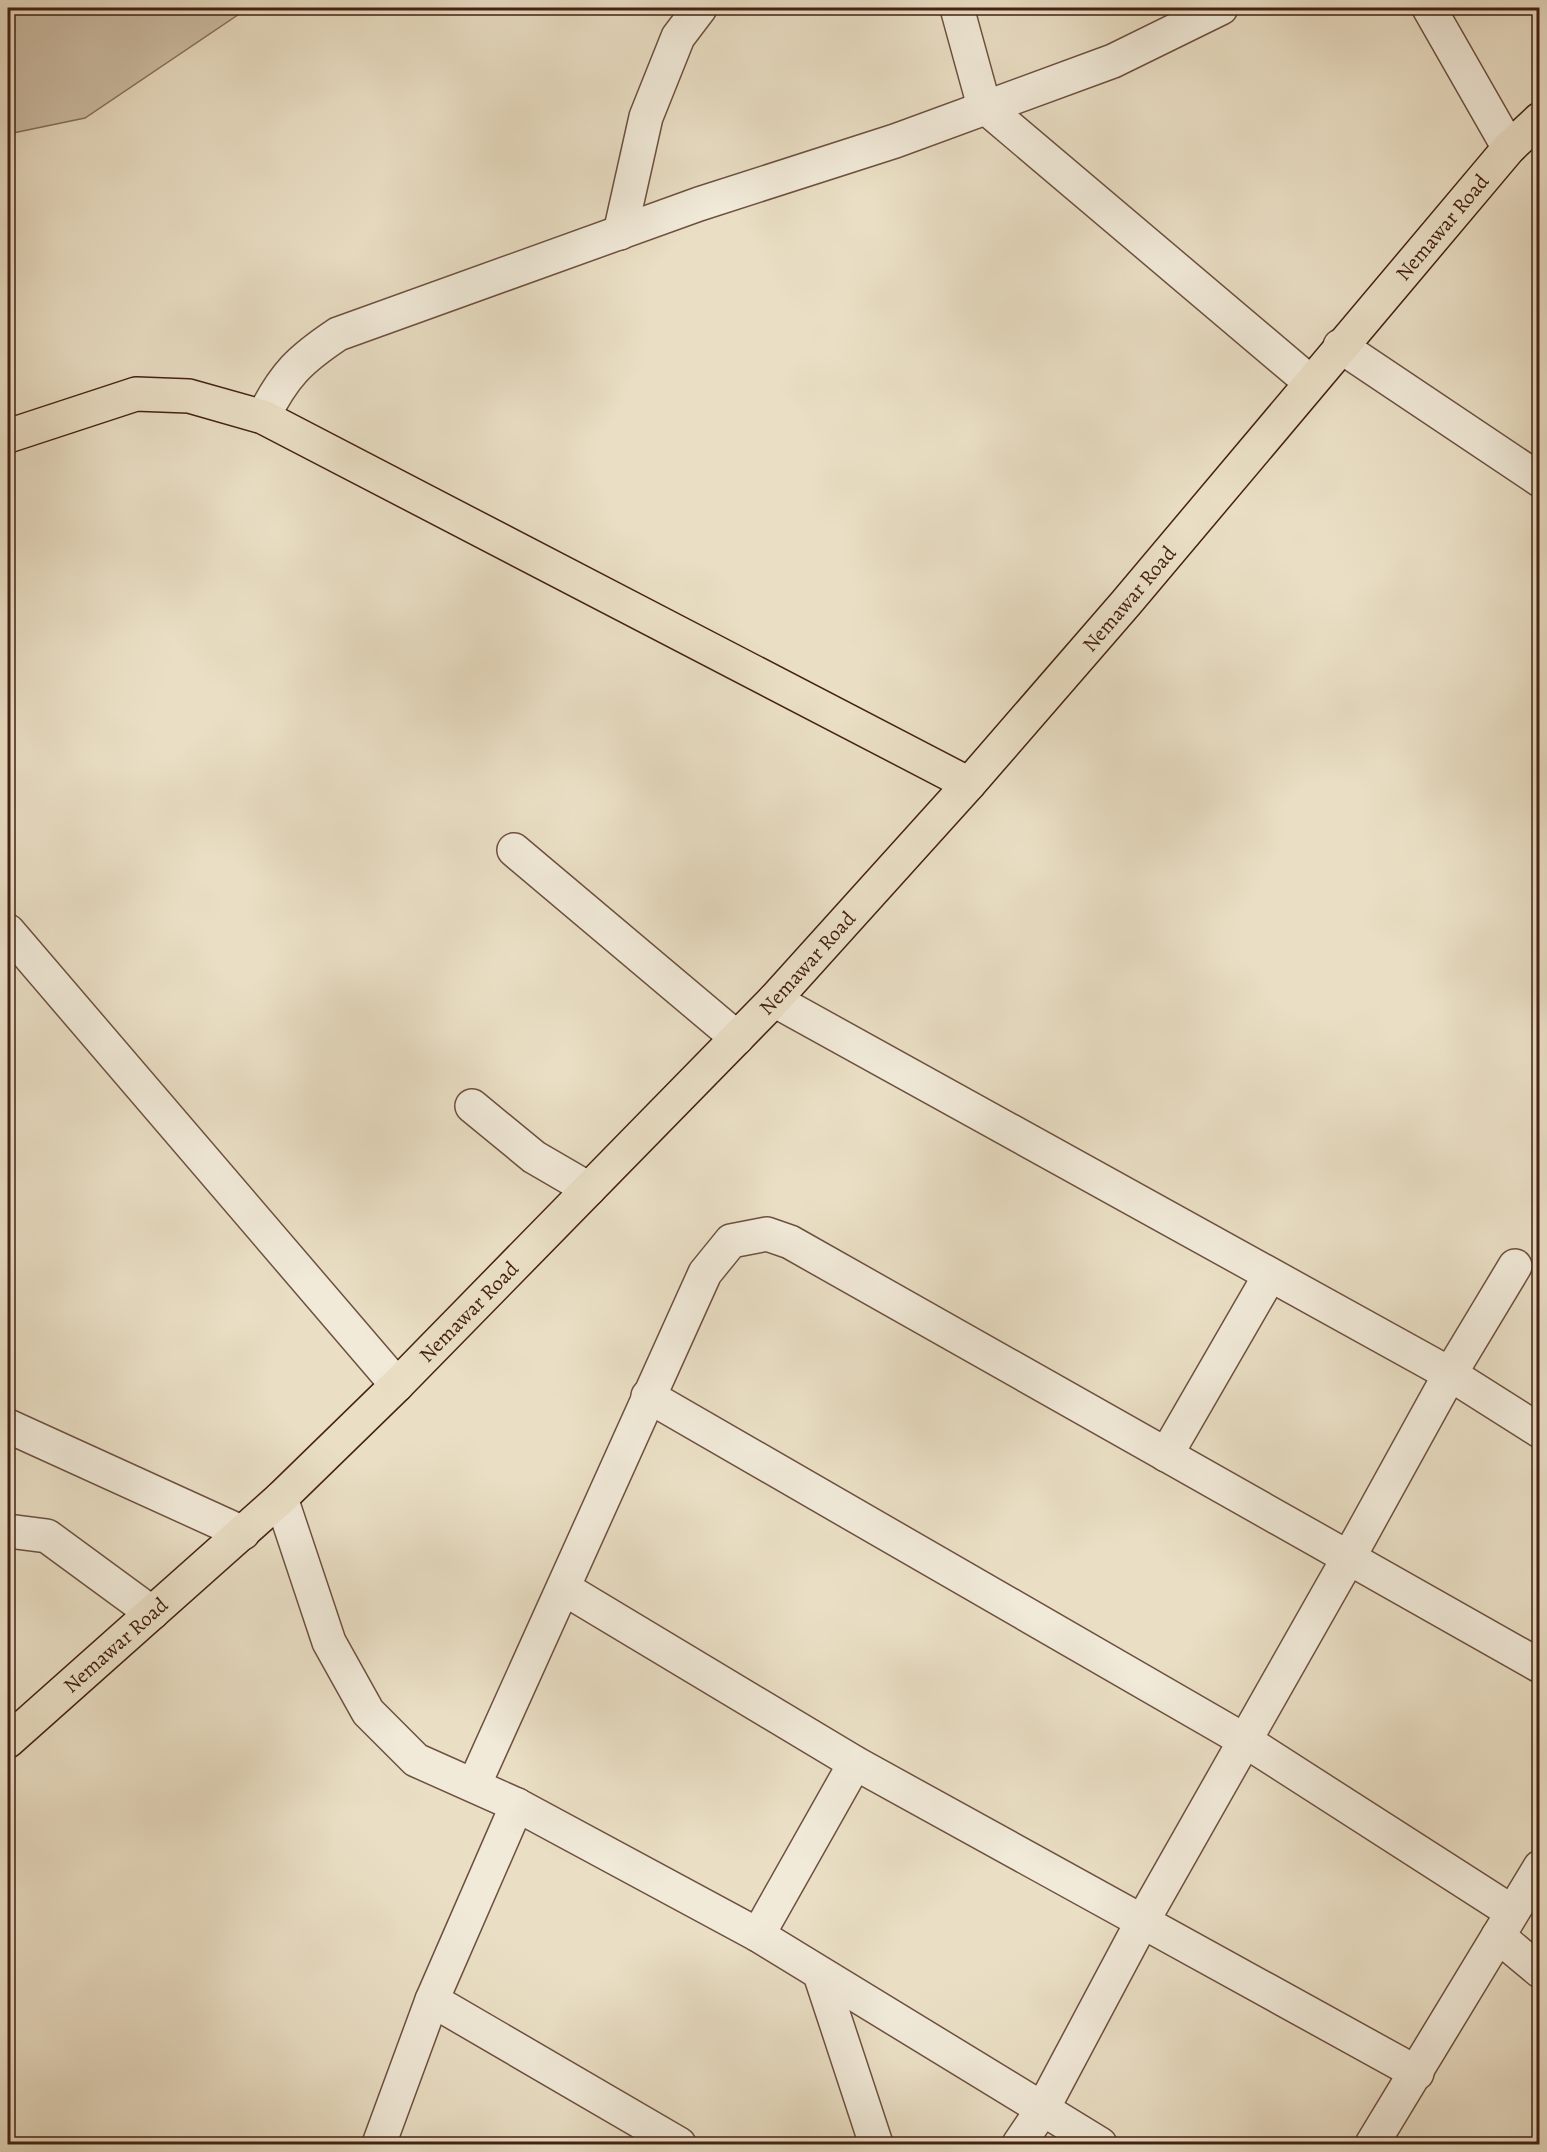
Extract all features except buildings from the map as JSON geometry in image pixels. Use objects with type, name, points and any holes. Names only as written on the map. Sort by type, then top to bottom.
[{"type":"main road","name":"Nemawar Road","points":[[8,1742],[281,1498],[397,1385],[774,1000],[969,784],[1126,603],[1509,148],[1539,119]]},
{"type":"main road","points":[[8,436],[136,394],[189,396],[263,417],[969,784]]},
{"type":"street","points":[[620,233],[646,117],[678,37],[700,8]]},
{"type":"street","points":[[957,8],[984,106],[1310,382]]},
{"type":"street","points":[[263,417],[280,385],[306,355],[338,334],[620,233],[895,141],[984,106],[1113,61],[1221,8]]},
{"type":"street","points":[[1429,8],[1509,148]]},
{"type":"street","points":[[1340,346],[1539,480]]},
{"type":"street","points":[[514,850],[736,1038]]},
{"type":"street","points":[[8,931],[397,1385]]},
{"type":"street","points":[[774,1000],[1450,1374],[1539,1431]]},
{"type":"street","points":[[472,1106],[534,1157],[589,1189]]},
{"type":"street","points":[[474,1785],[565,1589],[648,1396],[705,1273],[731,1241],[767,1234],[790,1242],[1539,1666]]},
{"type":"street","points":[[1019,2145],[1042,2110],[1142,1922],[1450,1374],[1515,1266]]},
{"type":"street","points":[[1166,1455],[1270,1275]]},
{"type":"street","points":[[648,1396],[1244,1740],[1505,1924],[1539,1971]]},
{"type":"street","points":[[8,1426],[243,1533]]},
{"type":"street","points":[[281,1498],[329,1642],[368,1712],[416,1760],[517,1805],[758,1935],[1100,2145]]},
{"type":"street","points":[[8,1531],[47,1536],[152,1613]]},
{"type":"street","points":[[565,1589],[855,1763],[1417,2073]]},
{"type":"street","points":[[758,1935],[855,1763]]},
{"type":"street","points":[[379,2145],[432,2000],[517,1805]]},
{"type":"street","points":[[1372,2145],[1539,1867]]},
{"type":"street","points":[[820,1974],[876,2145]]},
{"type":"street","points":[[432,2000],[679,2145]]},
{"type":"shaded area","points":[[8,8],[248,8],[85,118],[8,134]]}]
